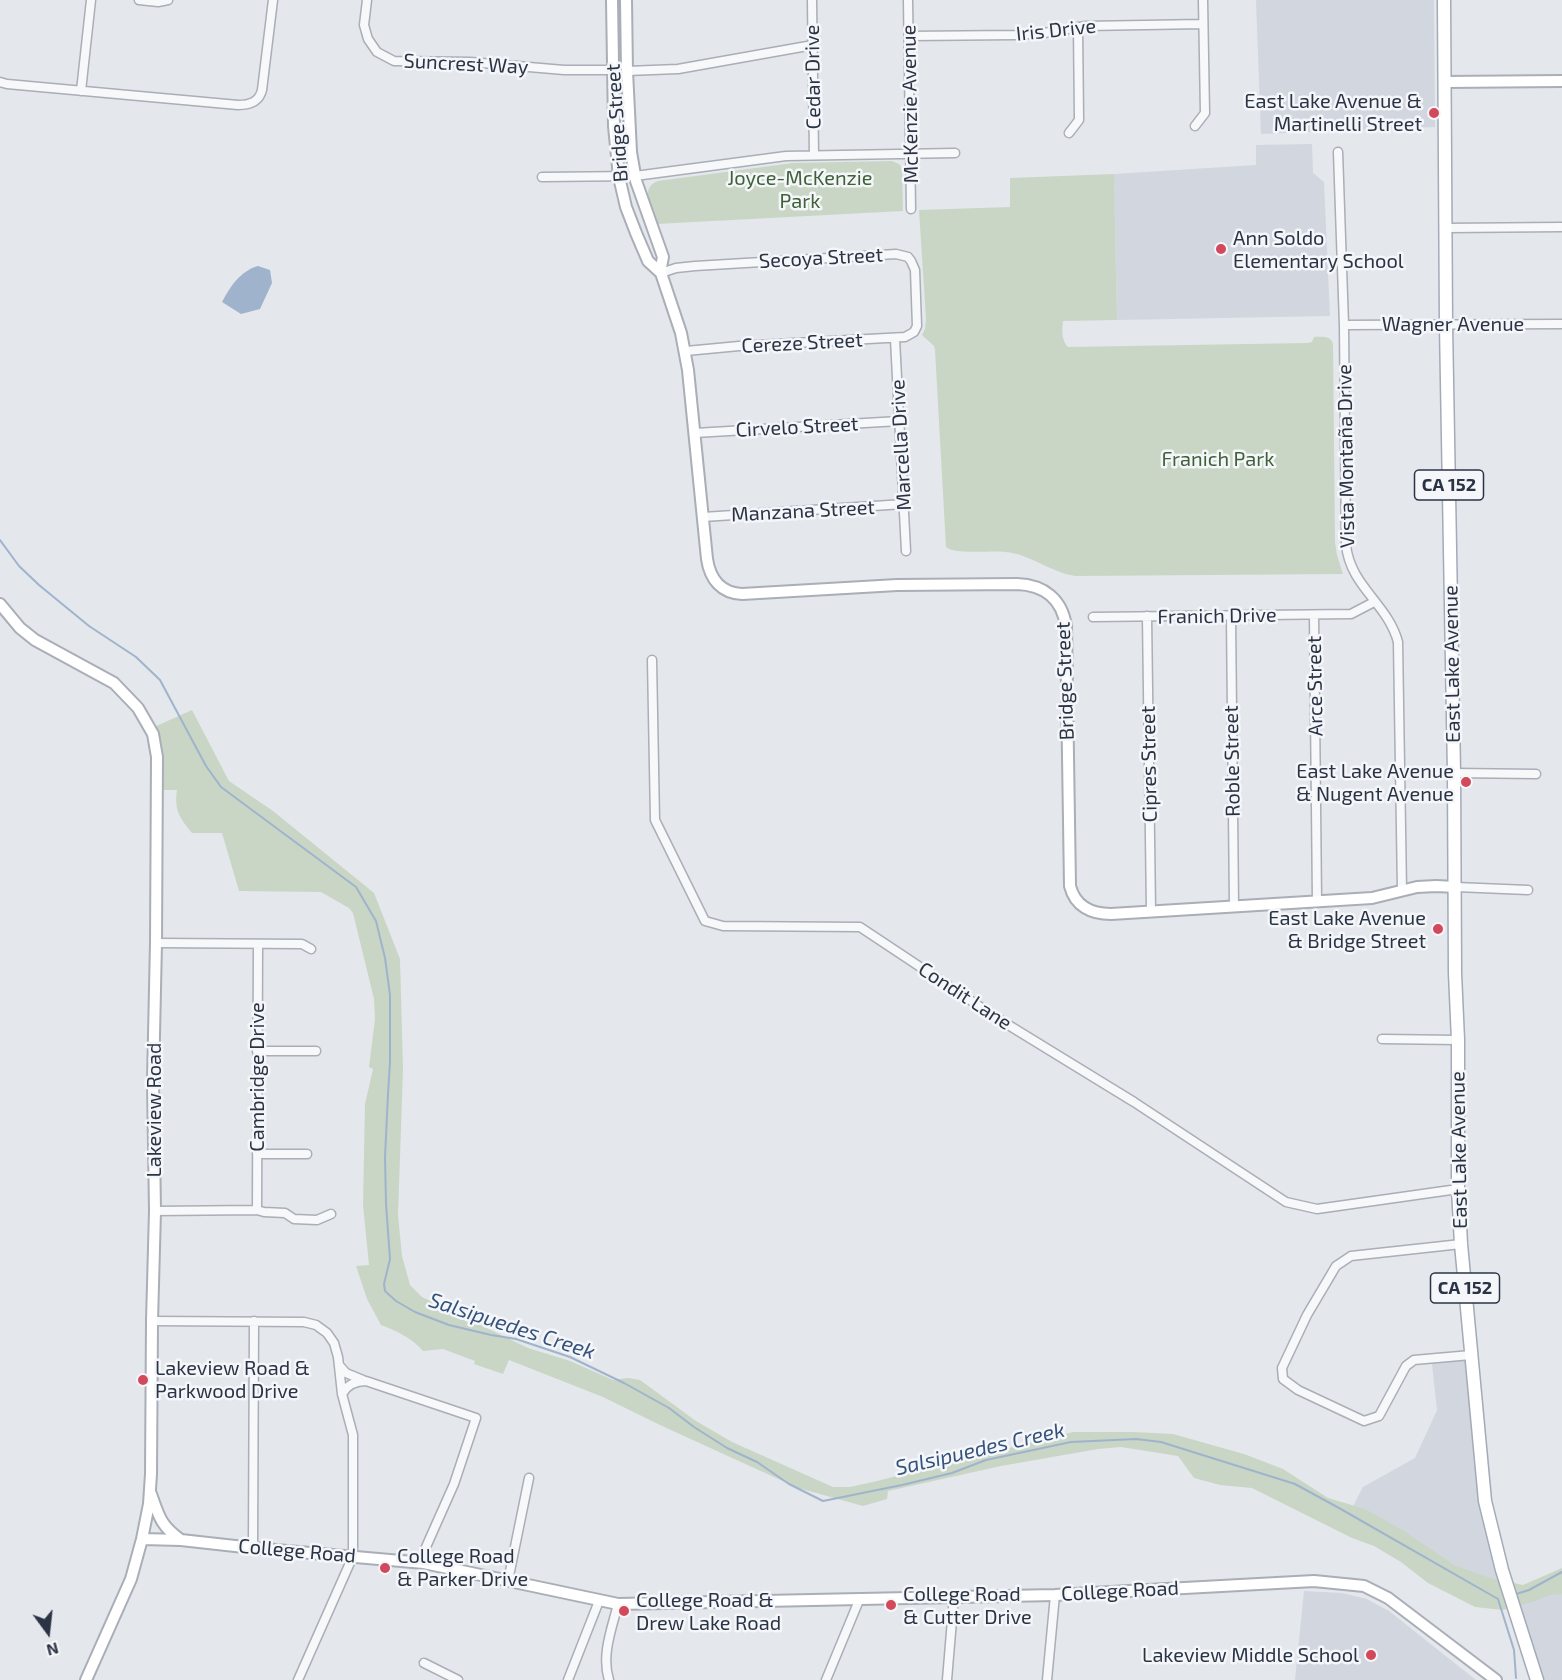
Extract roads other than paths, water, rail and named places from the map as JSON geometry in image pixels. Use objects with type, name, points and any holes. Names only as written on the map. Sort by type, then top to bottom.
[{"type":"main road","name":"East Lake Avenue","points":[[1444,0],[1446,325],[1455,973],[1458,1040],[1458,1189],[1461,1244],[1485,1501],[1502,1570],[1537,1680]]},
{"type":"street","points":[[81,91],[91,0]]},
{"type":"street","points":[[139,0],[158,2],[168,0]]},
{"type":"street","points":[[0,82],[238,105],[252,103],[259,97],[262,90],[273,0]]},
{"type":"street","name":"Suncrest Way","points":[[367,0],[364,25],[368,39],[377,52],[394,61],[470,62],[571,70],[612,70]]},
{"type":"street","name":"Bridge Street","points":[[612,0],[614,126],[619,177],[629,214],[648,261],[660,272],[686,351],[707,559],[711,575],[722,588],[736,594],[897,585],[1026,584],[1040,588],[1051,595],[1062,609],[1066,626],[1071,890],[1078,902],[1092,912],[1103,914],[1372,898],[1425,886],[1455,887]]},
{"type":"street","name":"Bridge Street","points":[[626,0],[629,137],[635,176],[663,257],[660,272]]},
{"type":"street","name":"Cedar Drive","points":[[812,0],[814,155]]},
{"type":"street","name":"McKenzie Avenue","points":[[908,0],[911,209]]},
{"type":"street","points":[[1195,126],[1204,113],[1203,0]]},
{"type":"street","name":"Iris Drive","points":[[909,36],[1016,35],[1078,27],[1203,24]]},
{"type":"street","points":[[1069,133],[1079,120],[1078,27]]},
{"type":"street","points":[[627,71],[678,69],[813,45]]},
{"type":"street","points":[[1445,82],[1562,81]]},
{"type":"street","name":"Vista Montaña Drive","points":[[1338,152],[1344,325],[1346,545],[1355,575],[1390,623],[1398,642],[1402,891]]},
{"type":"street","points":[[542,177],[635,176],[775,157],[955,153]]},
{"type":"street","points":[[1446,228],[1562,227]]},
{"type":"street","name":"Secoya Street","points":[[660,272],[695,266],[901,254],[910,259],[915,270],[916,329]]},
{"type":"street","name":"Wagner Avenue","points":[[1344,325],[1562,324]]},
{"type":"street","name":"Cereze Street","points":[[686,351],[739,346],[895,339],[909,336],[916,329]]},
{"type":"street","name":"Marcella Drive","points":[[895,339],[906,551]]},
{"type":"street","name":"Cirvelo Street","points":[[695,433],[899,421]]},
{"type":"street","name":"Manzana Street","points":[[703,517],[904,504]]},
{"type":"street","name":"Franich Drive","points":[[1093,617],[1351,614],[1374,602]]},
{"type":"street","name":"Lakeview Road","points":[[0,604],[20,628],[35,640],[114,683],[138,708],[153,734],[157,757],[153,1081],[155,1210],[150,1490],[142,1539],[131,1579],[86,1680]]},
{"type":"street","name":"Arce Street","points":[[1314,615],[1317,901]]},
{"type":"street","name":"Cipres Street","points":[[1147,616],[1151,911]]},
{"type":"street","name":"Roble Street","points":[[1231,616],[1234,906]]},
{"type":"street","name":"Condit Lane","points":[[652,660],[655,820],[705,921],[723,926],[860,927],[997,1018],[1134,1102],[1286,1202],[1317,1209],[1458,1189]]},
{"type":"street","points":[[1454,773],[1536,774]]},
{"type":"street","points":[[1455,887],[1528,890]]},
{"type":"street","points":[[156,943],[302,944],[311,949]]},
{"type":"street","name":"Cambridge Drive","points":[[257,1210],[258,944]]},
{"type":"street","points":[[1382,1039],[1458,1040]]},
{"type":"street","points":[[257,1051],[316,1051]]},
{"type":"street","points":[[257,1154],[307,1154]]},
{"type":"street","points":[[155,1210],[257,1210],[285,1213],[294,1219],[317,1220],[331,1214]]},
{"type":"street","points":[[1461,1244],[1352,1256],[1336,1266],[1307,1314],[1282,1368],[1283,1379],[1298,1390],[1364,1421],[1379,1416],[1406,1366],[1414,1360],[1471,1355]]},
{"type":"street","points":[[152,1321],[294,1321],[316,1325],[331,1337],[336,1350],[342,1394],[353,1435],[353,1556],[298,1680]]},
{"type":"street","points":[[253,1548],[254,1321]]},
{"type":"street","points":[[339,1364],[346,1373],[372,1383]]},
{"type":"street","points":[[342,1394],[355,1382],[366,1381],[476,1418],[454,1484],[426,1547],[424,1563]]},
{"type":"street","points":[[508,1581],[529,1479]]},
{"type":"street","points":[[150,1490],[162,1522],[181,1540]]},
{"type":"street","name":"College Road","points":[[142,1539],[181,1540],[424,1563],[618,1604],[1055,1595],[1314,1581],[1364,1586],[1388,1598],[1496,1680]]},
{"type":"street","points":[[1047,1680],[1055,1595]]},
{"type":"street","points":[[948,1680],[954,1596]]},
{"type":"street","points":[[826,1680],[860,1598]]},
{"type":"street","points":[[568,1680],[599,1601]]},
{"type":"street","points":[[609,1680],[606,1655],[618,1604]]},
{"type":"street","points":[[424,1664],[458,1680]]},
{"type":"water","points":[[258,266],[270,270],[272,283],[260,309],[241,314],[222,302],[232,285],[241,276]]},
{"type":"waterway","name":"Salsipuedes Creek","points":[[0,540],[19,566],[39,585],[89,626],[136,657],[160,680],[206,766],[221,787],[356,887],[376,921],[385,958],[390,995],[390,1062],[385,1157],[390,1259],[384,1284],[385,1291],[396,1301],[415,1312],[449,1325],[516,1339],[570,1357],[669,1408],[727,1448],[757,1462],[789,1484],[823,1501],[902,1485],[952,1473],[986,1460],[1071,1442],[1136,1439],[1161,1442],[1295,1484],[1498,1599],[1514,1650],[1516,1678]]},
{"type":"waterway","points":[[1513,1595],[1529,1590],[1562,1572]]},
{"type":"place","name":"East Lake Avenue & Martinelli Street","points":[[1434,113]]},
{"type":"place","name":"Ann Soldo Elementary School","points":[[1221,249]]},
{"type":"place","name":"East Lake Avenue & Nugent Avenue","points":[[1466,782]]},
{"type":"place","name":"East Lake Avenue & Bridge Street","points":[[1438,929]]},
{"type":"place","name":"Lakeview Road & Parkwood Drive","points":[[143,1380]]},
{"type":"place","name":"College Road & Parker Drive","points":[[385,1568]]},
{"type":"place","name":"College Road & Cutter Drive","points":[[891,1605]]},
{"type":"place","name":"College Road & Drew Lake Road","points":[[624,1611]]},
{"type":"place","name":"Lakeview Middle School","points":[[1371,1655]]},
{"type":"park label","name":"Joyce-McKenzie Park","points":[[800,190]]},
{"type":"park label","name":"Franich Park","points":[[1218,459]]}]
